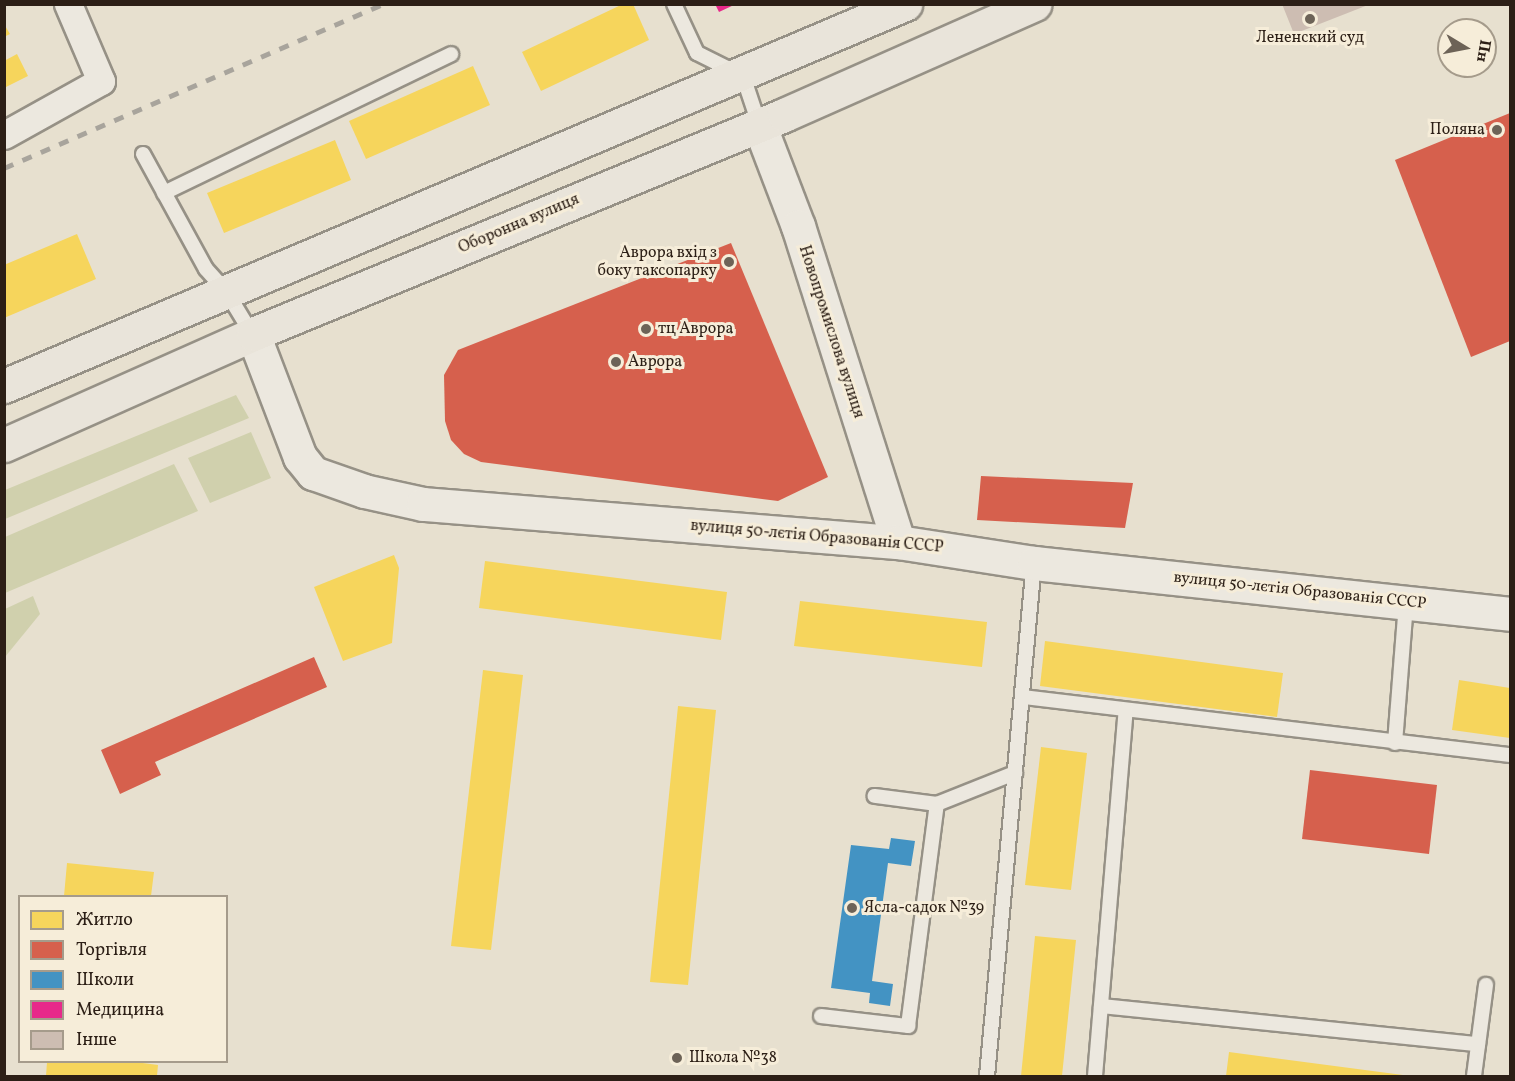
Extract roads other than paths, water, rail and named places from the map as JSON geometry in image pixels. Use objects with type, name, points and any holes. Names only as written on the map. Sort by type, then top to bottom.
[{"type":"main road","points":[[4,386],[743,76],[905,4]]},
{"type":"main road","name":"Оборонна вулиця","points":[[4,445],[253,334],[759,124],[1035,4]]},
{"type":"street","points":[[4,135],[101,81],[68,4]]},
{"type":"street","name":"Новопромислова вулиця","points":[[759,124],[798,226],[898,542]]},
{"type":"street","name":"вулиця 50-лєтія Образованія СССР","points":[[253,334],[300,457],[313,473],[333,482],[423,504],[898,542],[1034,563],[1510,614]]},
{"type":"lane","points":[[674,4],[697,53],[743,76],[759,124]]},
{"type":"lane","points":[[164,193],[451,54]]},
{"type":"lane","points":[[142,154],[206,269],[226,291],[253,334]]},
{"type":"lane","points":[[987,1077],[1034,563]]},
{"type":"lane","points":[[1395,743],[1406,602]]},
{"type":"lane","points":[[1023,697],[1510,755]]},
{"type":"lane","points":[[1095,1077],[1126,710]]},
{"type":"lane","points":[[875,796],[937,804],[1015,773]]},
{"type":"lane","points":[[821,1016],[908,1026],[937,804]]},
{"type":"lane","points":[[1474,1077],[1486,985]]},
{"type":"lane","points":[[1101,1006],[1478,1044]]},
{"type":"railway","points":[[4,168],[383,4]]},
{"type":"place","name":"Лененский суд","points":[[1310,19]]},
{"type":"place","name":"Поляна","points":[[1497,130]]},
{"type":"place","name":"Аврора вхід з боку таксопарку","points":[[729,262]]},
{"type":"place","name":"тц Аврора","points":[[646,329]]},
{"type":"place","name":"Аврора","points":[[616,362]]},
{"type":"place","name":"Ясла-садок №39","points":[[852,908]]},
{"type":"place","name":"Школа №38","points":[[677,1058]]}]
